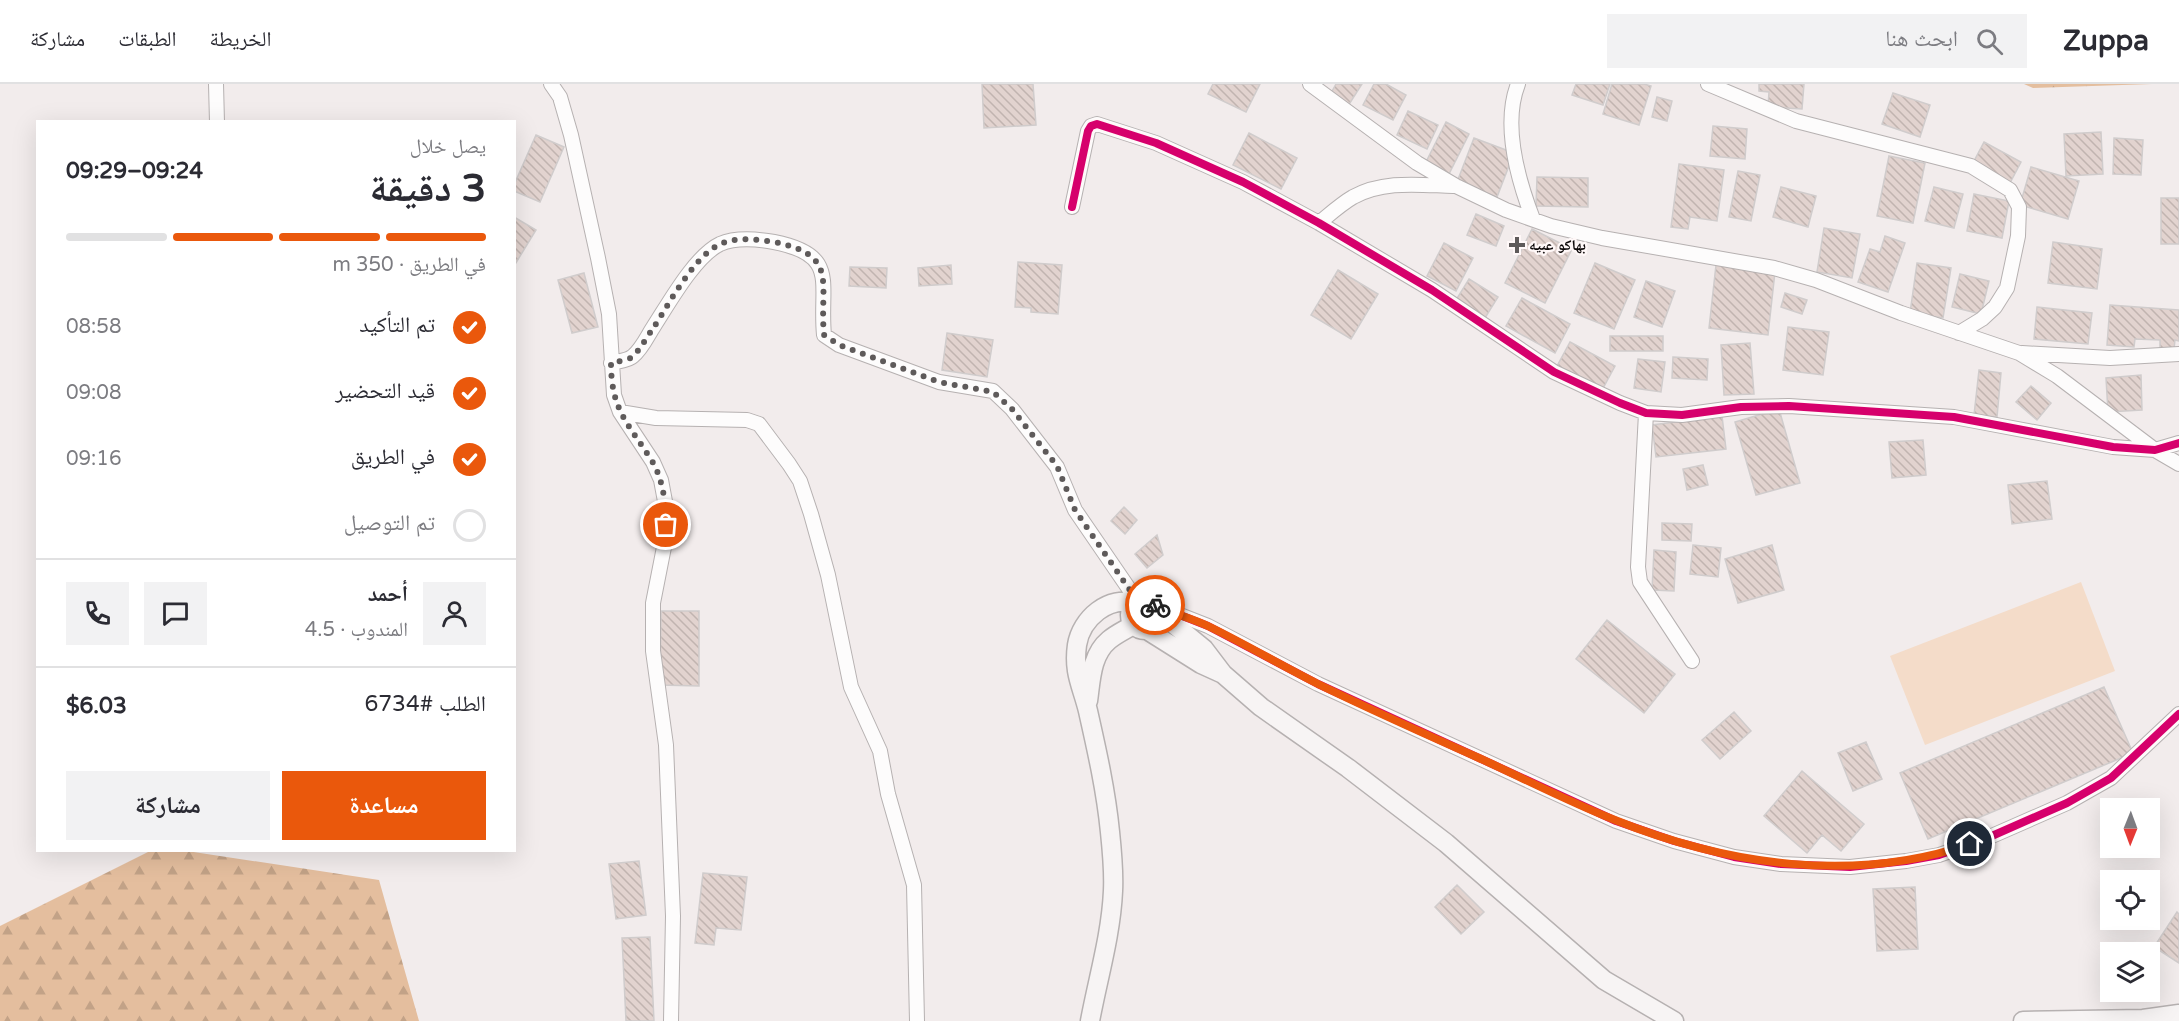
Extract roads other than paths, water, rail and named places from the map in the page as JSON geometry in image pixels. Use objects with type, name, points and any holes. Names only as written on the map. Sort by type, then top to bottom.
[{"type":"main road","points":[[1090,1021],[1113,891],[1110,831],[1101,768],[1087,706],[1077,676],[1077,646],[1081,629],[1098,612],[1118,601],[1152,602],[1158,610],[1210,655],[1223,674],[1261,707],[1348,768],[1446,843],[1604,980],[1674,1021]]},
{"type":"main road","points":[[1137,603],[1131,610],[1130,617],[1140,628],[1223,674]]},
{"type":"main road","points":[[1087,706],[1093,666],[1099,652],[1109,640],[1140,628],[1154,627],[1159,621],[1158,610]]},
{"type":"main road","points":[[2023,1021],[2143,1019],[2179,1014]]},
{"type":"street","points":[[216,84],[218,120]]},
{"type":"street","points":[[551,84],[560,97],[571,135],[598,258],[609,314],[614,395],[620,412],[653,462],[661,480],[666,512],[666,537],[653,603],[653,651],[666,745],[673,916],[671,1021]]},
{"type":"street","points":[[1310,84],[1417,163],[1456,186],[1506,210],[1551,226],[1613,240],[1774,268],[1816,280],[1901,313],[2019,353],[2057,376],[2155,450],[2179,464]]},
{"type":"street","points":[[1518,84],[1511,108],[1512,137],[1520,183],[1533,219]]},
{"type":"street","points":[[1708,84],[1796,121],[1971,166],[2010,190],[2019,207],[2018,236],[2007,288],[1995,307],[1982,319],[1959,333]]},
{"type":"street","points":[[1072,207],[1086,137],[1091,126],[1097,124],[1156,143],[1243,182],[1319,223],[1432,290],[1554,372],[1646,413],[1682,415],[1770,405],[1953,417],[2113,447],[2155,450],[2179,443]]},
{"type":"street","points":[[1319,223],[1351,198],[1372,188],[1394,184],[1456,186]]},
{"type":"street","points":[[611,363],[633,357],[687,276],[718,245],[733,240],[761,240],[802,249],[814,258],[822,270],[824,335],[839,345],[939,382],[993,392],[1012,409],[1057,466],[1075,510],[1137,603]]},
{"type":"street","points":[[2019,353],[2110,358],[2179,354]]},
{"type":"street","points":[[620,412],[656,418],[747,420],[759,424],[800,481],[828,575],[851,687],[880,751],[888,794],[914,885],[917,1021]]},
{"type":"street","points":[[1646,413],[1638,567],[1640,582],[1692,661]]},
{"type":"street","points":[[1158,610],[1208,626],[1318,684],[1616,821],[1674,841],[1724,854],[1781,864],[1850,867],[1906,861],[1939,855],[1985,839],[2067,803],[2104,782],[2179,714]]},
{"type":"place","name":"بهاكو عبيه","points":[[1517,245]]}]
